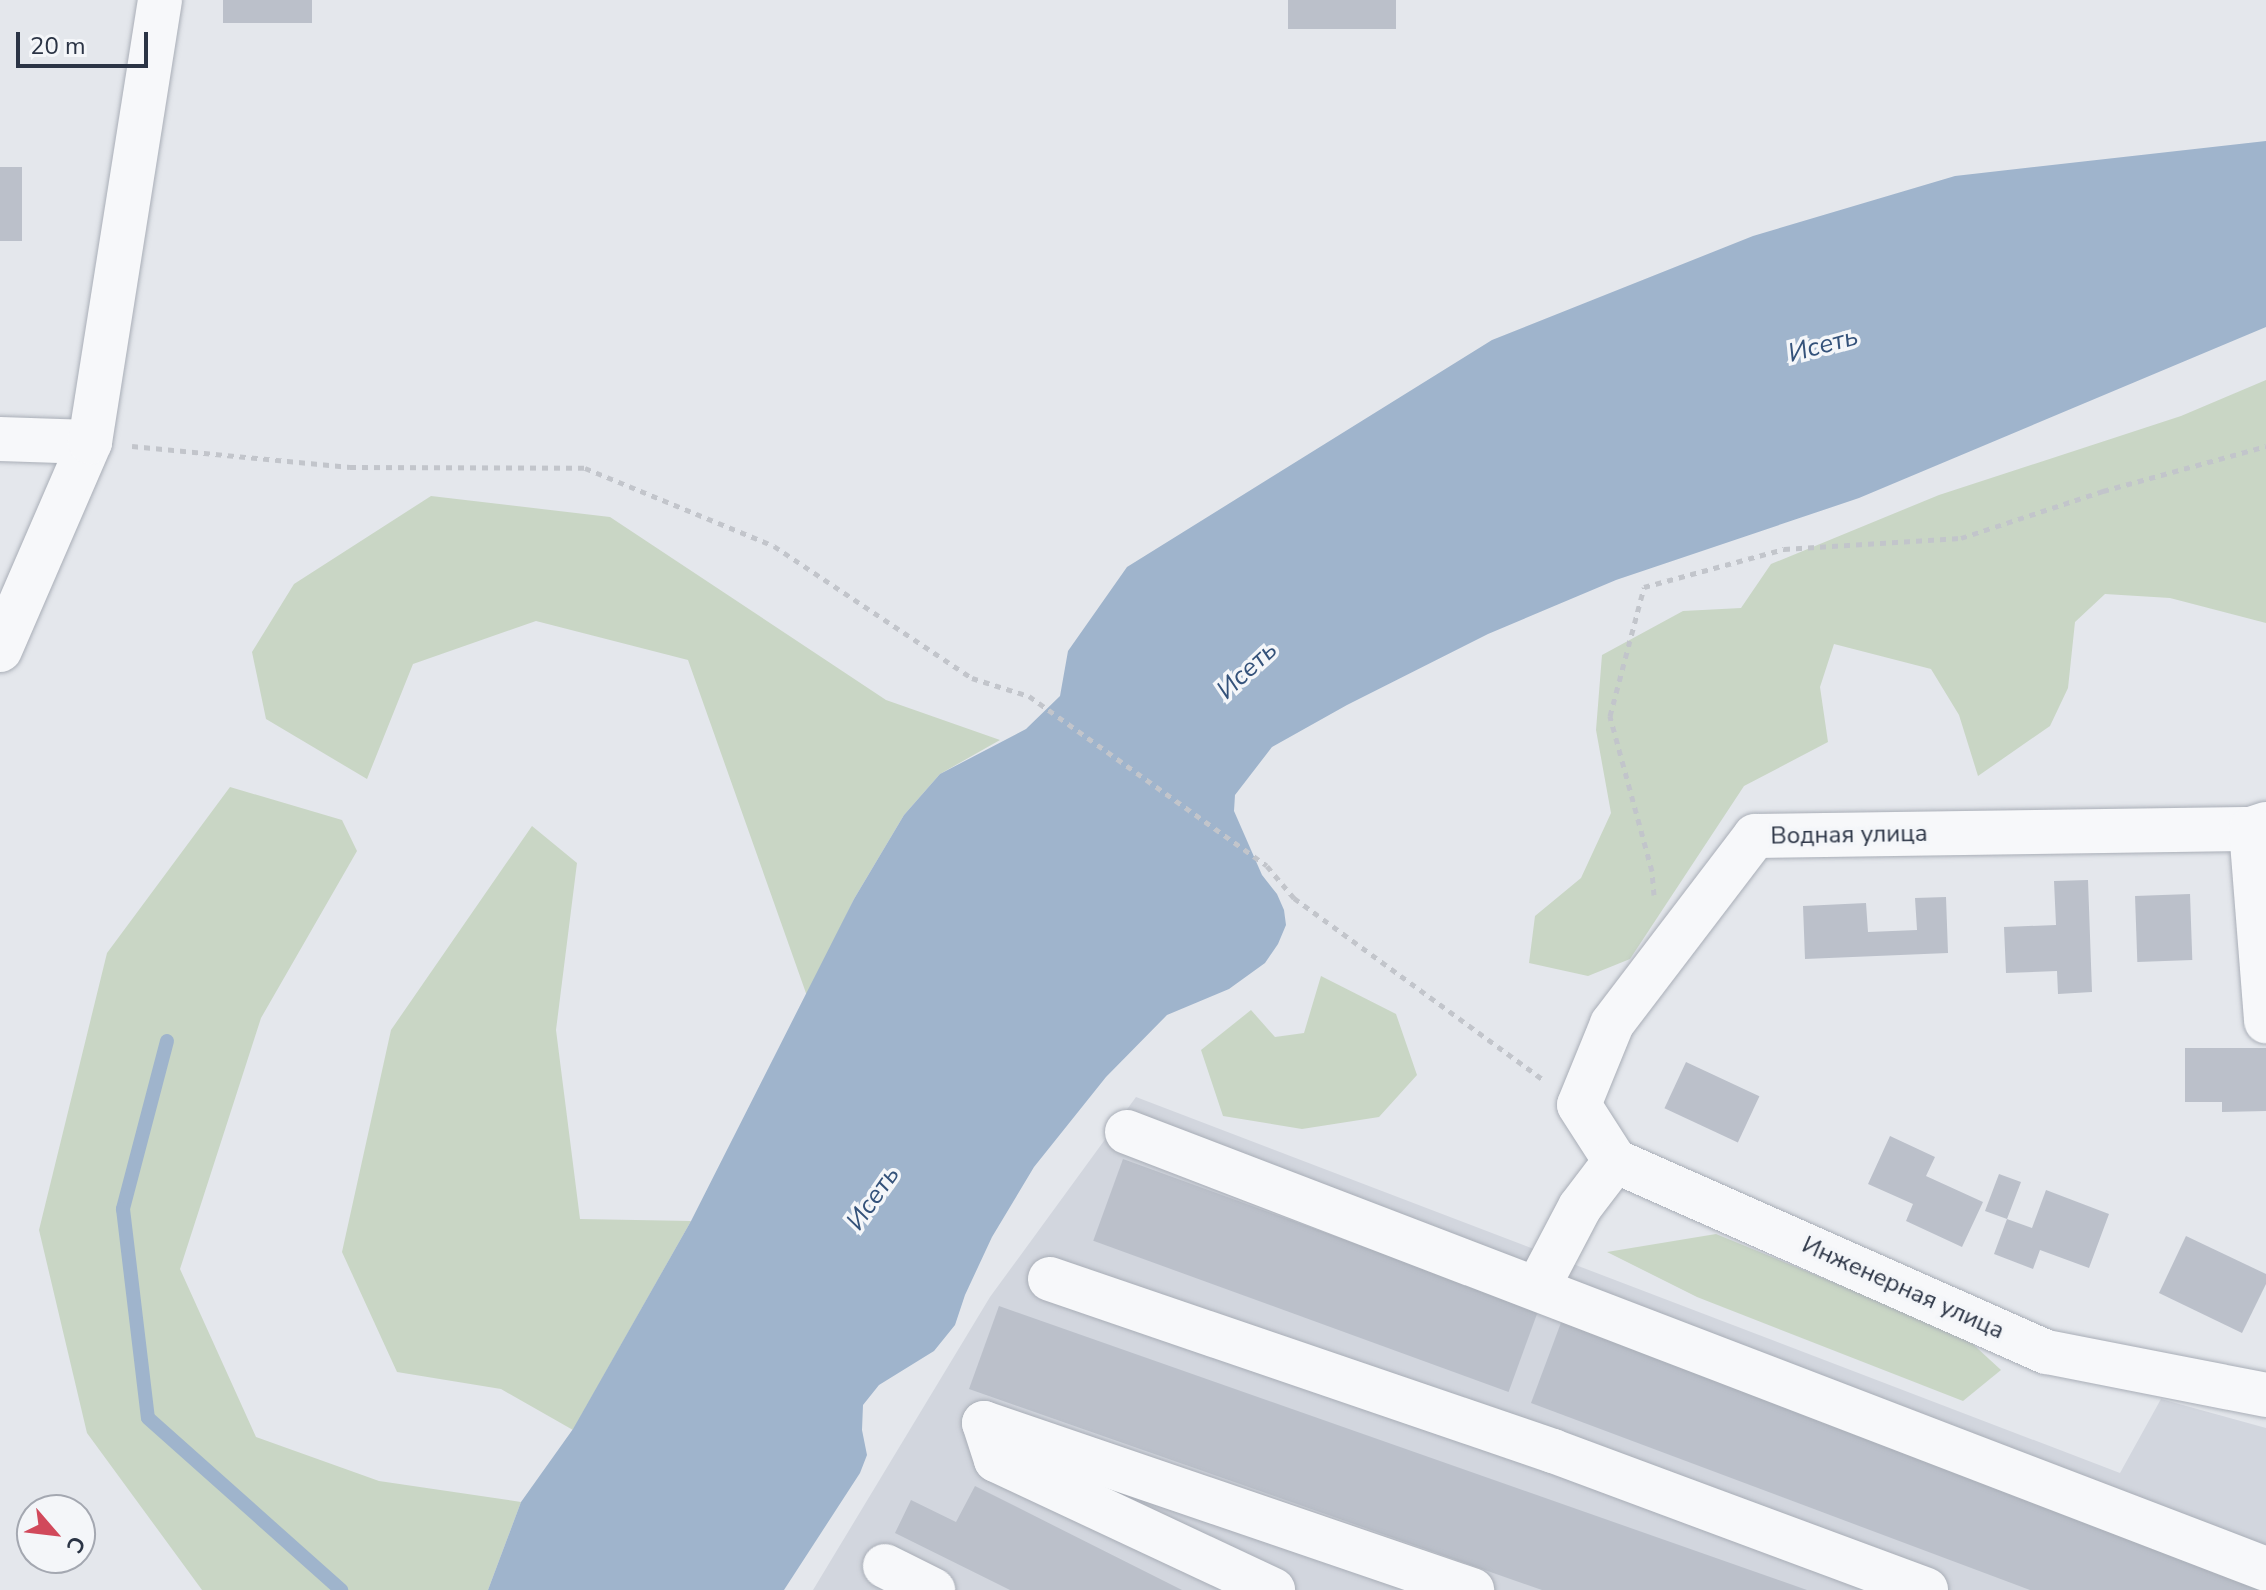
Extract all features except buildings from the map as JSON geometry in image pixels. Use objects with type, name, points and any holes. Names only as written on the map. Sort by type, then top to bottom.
[{"type":"street","points":[[0,650],[90,442],[160,0]]},
{"type":"street","points":[[0,439],[90,442]]},
{"type":"street","points":[[2259,826],[2266,1021]]},
{"type":"street","name":"Водная улица","points":[[1579,1105],[1612,1024],[1755,836],[2259,826]]},
{"type":"street","points":[[1538,1287],[1580,1207],[1615,1161],[1579,1105]]},
{"type":"street","points":[[1127,1132],[1538,1287],[2266,1569]]},
{"type":"street","name":"Инженерная улица","points":[[1615,1161],[2047,1352],[2266,1395]]},
{"type":"street","points":[[1050,1279],[1553,1451],[1926,1590]]},
{"type":"street","points":[[1273,1590],[996,1460],[984,1423],[1472,1590]]},
{"type":"street","points":[[885,1566],[933,1590]]},
{"type":"path","points":[[90,442],[350,467],[585,468],[774,546],[972,678],[1029,696],[1267,866],[1294,898],[1579,1105]]},
{"type":"path","points":[[1662,959],[1652,871],[1610,716],[1644,587],[1784,549],[1961,538],[2103,491],[2266,446]]},
{"type":"shaded area","points":[[1136,1097],[2120,1473],[2161,1399],[2266,1428],[2266,1590],[813,1590],[990,1297]]},
{"type":"green space","points":[[2266,380],[2266,623],[2170,598],[2105,594],[2075,622],[2068,688],[2050,726],[1978,776],[1959,715],[1931,669],[1834,644],[1820,687],[1828,742],[1744,786],[1630,959],[1588,976],[1529,963],[1535,916],[1581,878],[1611,813],[1596,730],[1602,655],[1683,611],[1741,608],[1771,564],[1939,495],[2181,416]]},
{"type":"green space","points":[[431,496],[610,517],[886,700],[1000,740],[940,774],[904,815],[854,899],[807,996],[688,660],[536,621],[413,664],[367,779],[266,719],[252,652],[294,584]]},
{"type":"green space","points":[[230,787],[342,820],[357,851],[261,1018],[180,1269],[256,1437],[379,1481],[521,1502],[488,1590],[202,1590],[87,1433],[39,1230],[107,953]]},
{"type":"green space","points":[[532,826],[577,863],[556,1030],[580,1219],[691,1221],[573,1430],[501,1389],[397,1372],[342,1252],[391,1030]]},
{"type":"green space","points":[[1321,976],[1396,1014],[1417,1075],[1379,1117],[1302,1129],[1223,1116],[1201,1050],[1251,1010],[1275,1037],[1304,1033]]},
{"type":"green space","points":[[1716,1234],[1964,1336],[2001,1370],[1963,1401],[1697,1297],[1607,1252]]},
{"type":"water","name":"Исеть","points":[[2266,141],[2266,327],[1859,498],[1616,580],[1488,634],[1347,705],[1272,747],[1235,795],[1234,811],[1262,875],[1277,894],[1284,910],[1286,925],[1278,944],[1265,963],[1229,989],[1167,1015],[1106,1077],[1034,1167],[992,1237],[965,1295],[955,1325],[934,1351],[879,1385],[863,1405],[862,1430],[867,1455],[860,1473],[784,1590],[488,1590],[521,1502],[573,1429],[691,1221],[854,899],[904,815],[940,774],[1026,729],[1060,696],[1068,651],[1127,567],[1492,340],[1753,236],[1955,176]]},
{"type":"waterway","points":[[167,1041],[123,1209],[148,1418],[341,1590]]}]
